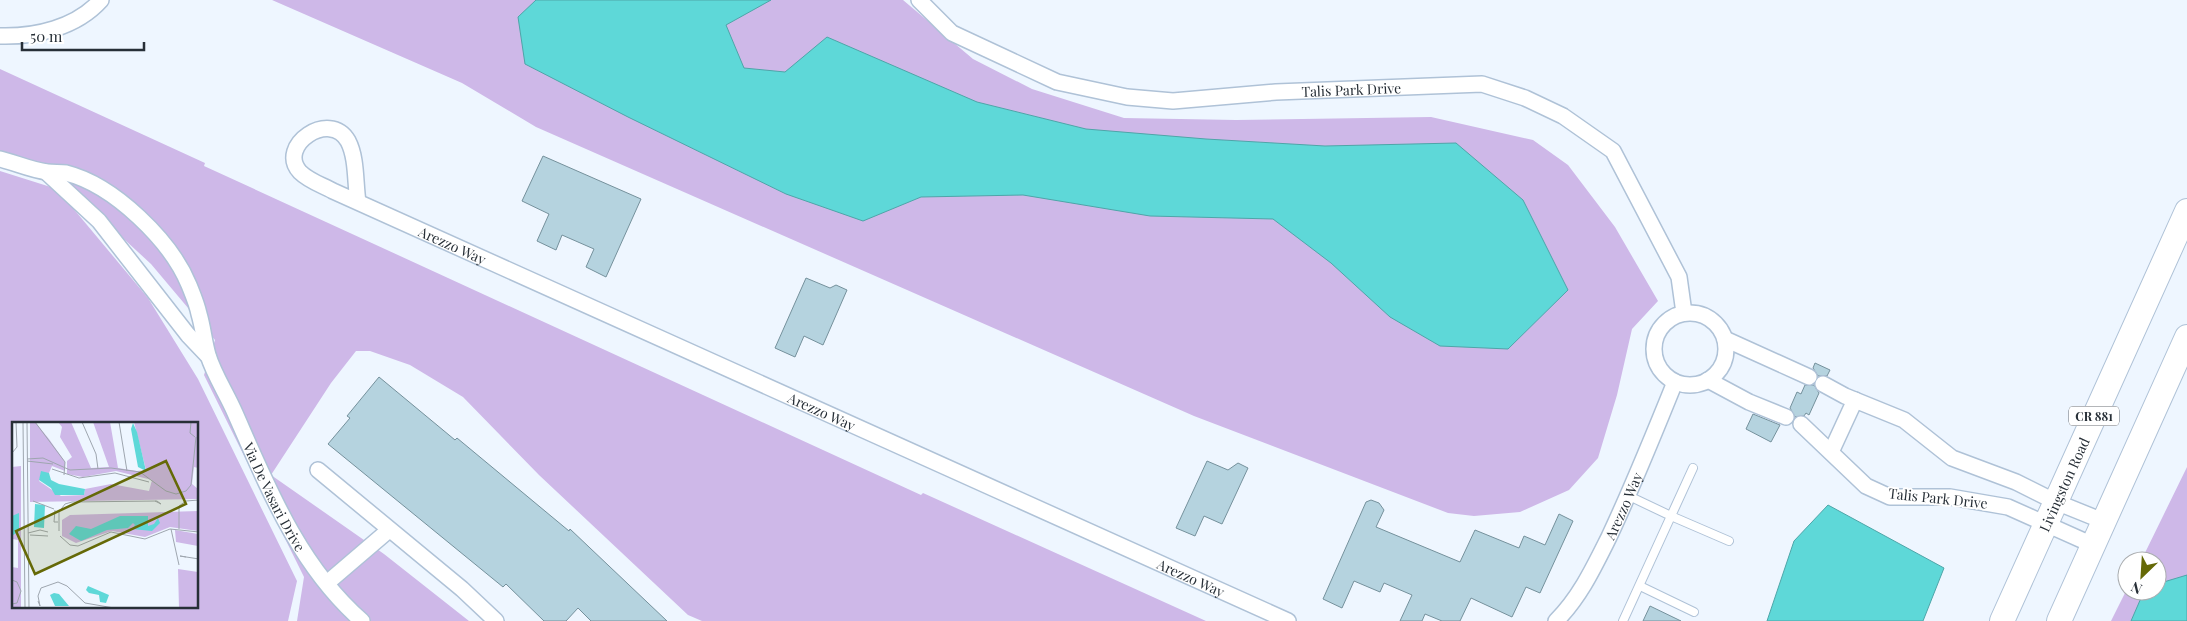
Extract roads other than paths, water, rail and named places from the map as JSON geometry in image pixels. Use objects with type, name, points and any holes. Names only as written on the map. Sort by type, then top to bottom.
[{"type":"main road","name":"Livingston Road","points":[[2002,621],[2187,211]]},
{"type":"main road","points":[[2059,621],[2187,336]]},
{"type":"street","points":[[0,36],[23,36],[57,28],[92,10],[101,0]]},
{"type":"street","name":"Talis Park Drive","points":[[919,0],[952,33],[1057,82],[1127,97],[1172,101],[1276,92],[1482,84],[1525,98],[1563,116],[1613,151],[1679,277],[1684,313]]},
{"type":"street","name":"Arezzo Way","points":[[358,202],[352,152],[347,139],[337,132],[326,129],[312,131],[303,137],[294,160],[299,170],[309,179],[358,202],[1288,621]]},
{"type":"street","name":"Via De Vasari Drive","points":[[0,159],[46,172],[66,173],[109,193],[147,226],[176,260],[188,283],[199,313],[208,356],[274,503],[306,556],[327,583],[362,621]]},
{"type":"street","name":"Via De Vasari Drive","points":[[46,172],[99,221],[188,335],[208,356]]},
{"type":"street","points":[[1694,312],[1714,321],[1725,339],[1726,351],[1724,362],[1718,373],[1697,385],[1674,382],[1665,376],[1658,366],[1654,355],[1657,333],[1664,323],[1673,316],[1684,313],[1694,312]]},
{"type":"street","points":[[1725,339],[1809,377]]},
{"type":"street","points":[[1708,380],[1748,402],[1786,417]]},
{"type":"street","name":"Arezzo Way","points":[[1556,621],[1568,609],[1582,588],[1628,496],[1674,382]]},
{"type":"street","points":[[1823,384],[1855,400],[1904,420],[1952,458],[2016,482],[2103,522]]},
{"type":"street","points":[[1831,452],[1855,400]]},
{"type":"street","name":"Talis Park Drive","points":[[1801,424],[1866,486],[1890,497],[1914,496],[1973,500],[2008,507],[2093,545]]},
{"type":"street","points":[[318,470],[462,589],[496,621]]},
{"type":"street","points":[[327,583],[389,530]]},
{"type":"lane","points":[[1623,621],[1693,468]]},
{"type":"lane","points":[[1628,496],[1729,541]]},
{"type":"lane","points":[[1640,586],[1694,612]]},
{"type":"water","points":[[536,0],[771,0],[726,25],[744,68],[785,72],[827,37],[977,102],[1086,129],[1325,146],[1456,143],[1523,200],[1568,290],[1508,349],[1440,346],[1390,317],[1331,263],[1273,219],[1150,216],[1023,195],[921,197],[863,221],[786,194],[628,117],[525,64],[518,17]]},
{"type":"water","points":[[1828,505],[1944,568],[1923,621],[1767,621],[1794,541]]},
{"type":"water","points":[[2187,575],[2187,621],[2131,621],[2140,601],[2167,601],[2167,581]]}]
